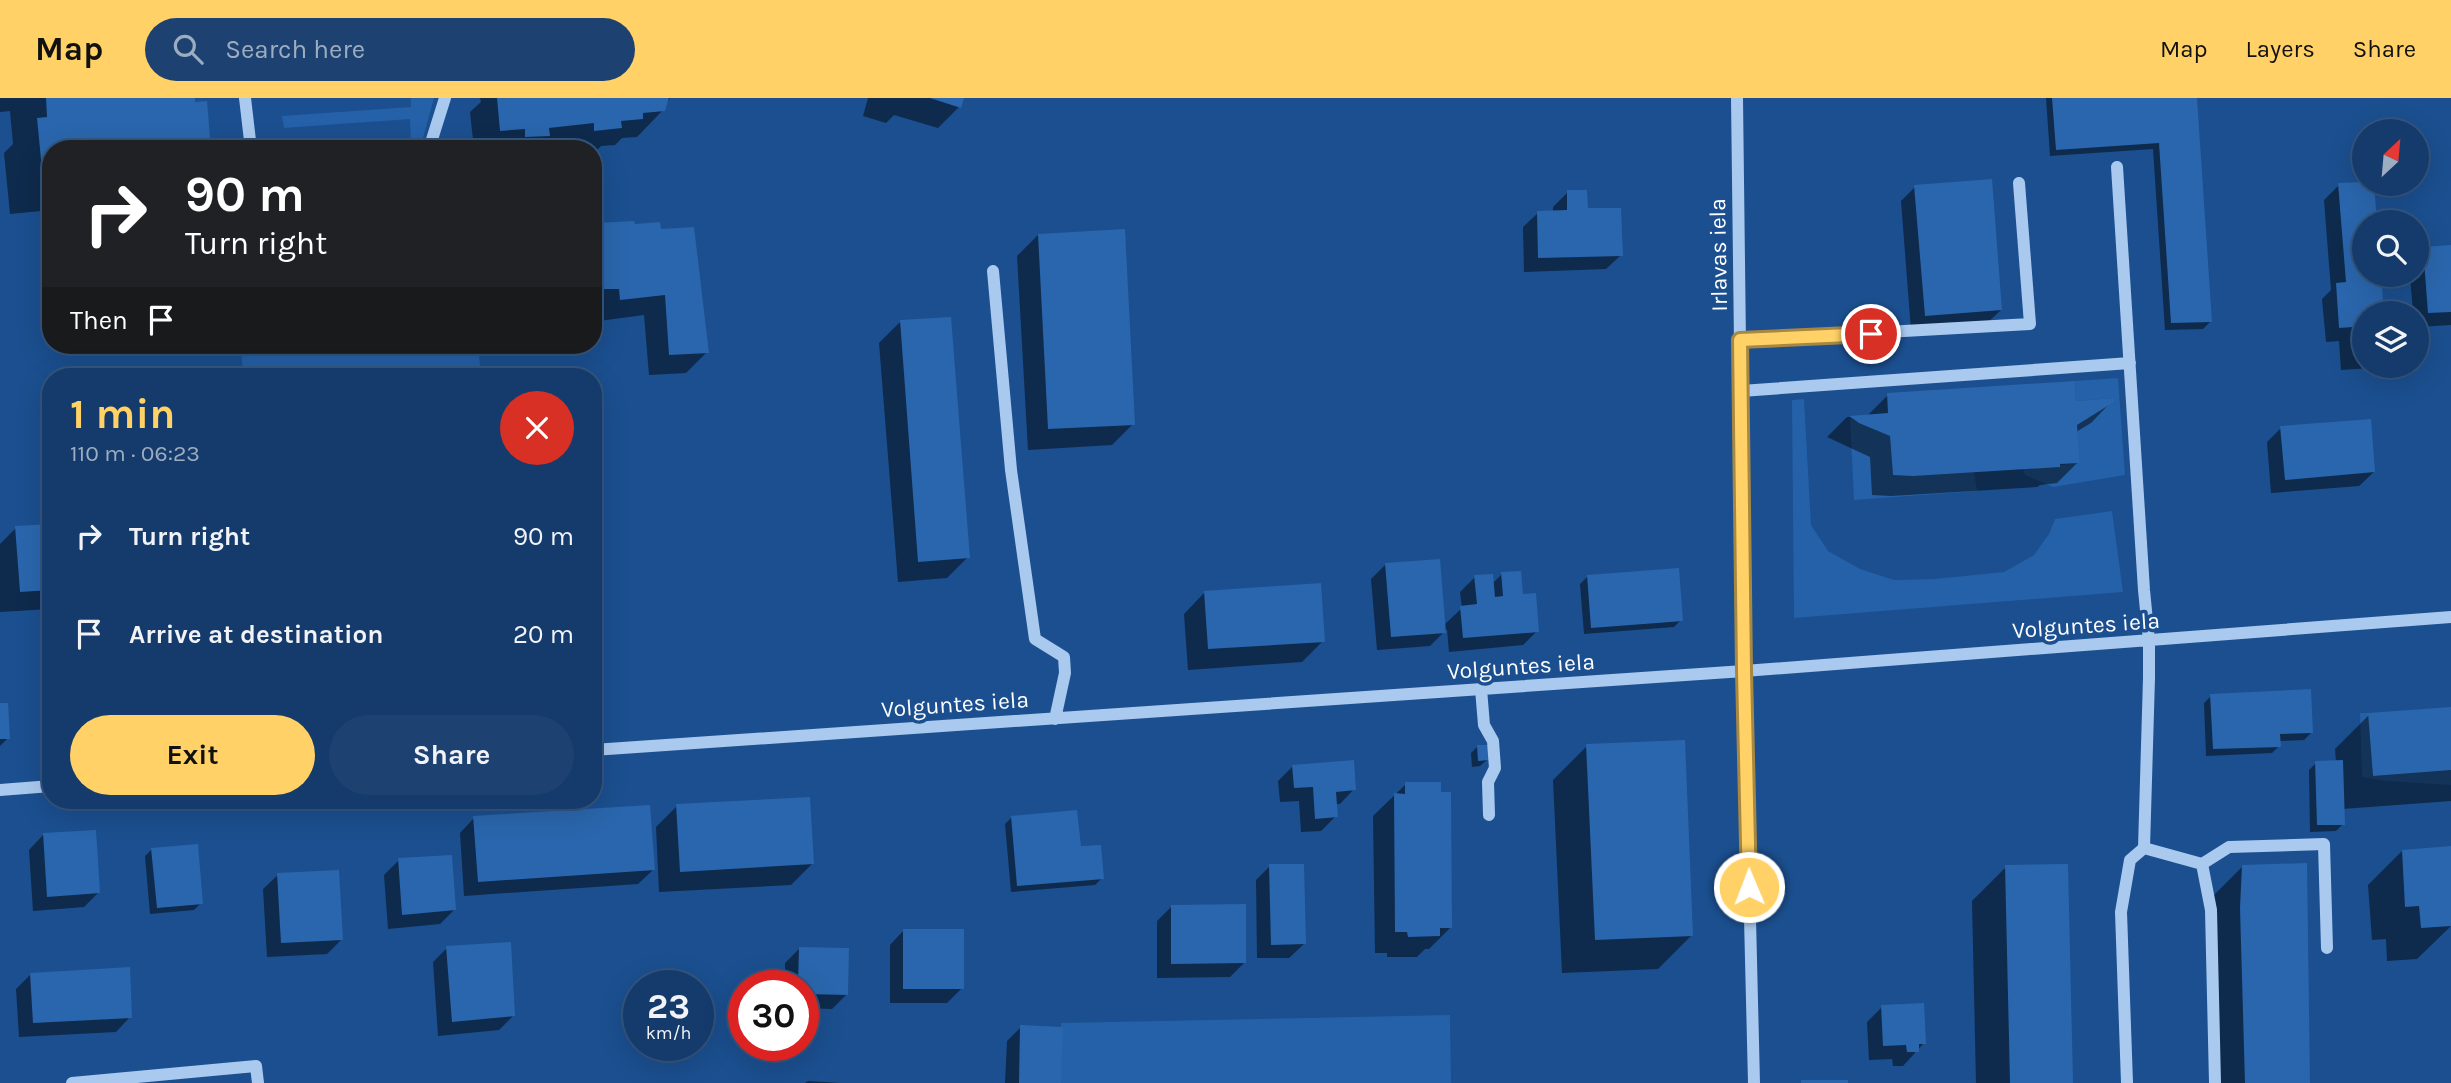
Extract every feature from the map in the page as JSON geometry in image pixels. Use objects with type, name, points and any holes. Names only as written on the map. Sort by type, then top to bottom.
[{"type":"street","points":[[245,98],[250,140]]},
{"type":"street","points":[[432,140],[445,98]]},
{"type":"street","name":"Irlavas iela","points":[[1737,98],[1744,671],[1754,1083]]},
{"type":"street","points":[[2117,167],[2149,641],[2144,848],[2130,860],[2121,912],[2127,1083]]},
{"type":"street","points":[[1740,340],[2030,324],[2019,183]]},
{"type":"street","points":[[993,271],[1011,470],[1035,639],[1063,657],[1065,673],[1055,719]]},
{"type":"street","points":[[1741,391],[2130,363]]},
{"type":"street","name":"Volguntes iela","points":[[602,749],[1744,671],[2451,617]]},
{"type":"street","points":[[1481,689],[1484,725],[1493,741],[1495,768],[1488,782],[1489,815]]},
{"type":"street","points":[[0,790],[42,787]]},
{"type":"street","points":[[2144,848],[2202,864],[2229,846],[2324,845],[2327,948]]},
{"type":"street","points":[[2202,864],[2211,910],[2215,1083]]},
{"type":"street","points":[[72,1083],[256,1066],[258,1083]]},
{"type":"shaded area","points":[[411,98],[434,98],[422,140],[411,140],[410,119],[284,128],[282,116],[411,107]]},
{"type":"shaded area","points":[[242,354],[479,354],[480,368],[242,368]]},
{"type":"shaded area","points":[[2118,378],[2125,475],[2053,487],[2025,475],[2023,469],[2080,463],[2077,425],[2114,402],[2114,398],[2076,401],[2075,381]]},
{"type":"shaded area","points":[[1804,399],[1811,525],[1828,551],[1860,569],[1894,580],[2004,572],[2034,555],[2049,534],[2055,519],[2112,511],[2123,592],[1794,618],[1792,400]]},
{"type":"shaded area","points":[[1850,418],[1890,436],[1893,474],[1974,472],[1977,491],[1854,500]]},
{"type":"shaded area","points":[[2360,713],[2368,713],[2373,776],[2451,770],[2451,785],[2362,777]]},
{"type":"shaded area","points":[[1450,1015],[1451,1083],[1061,1083],[1061,1023]]},
{"type":"building","points":[[46,98],[195,98],[195,102],[207,101],[210,140],[42,140],[42,170],[37,118],[47,117]]},
{"type":"building","points":[[497,98],[669,98],[665,111],[643,113],[643,119],[621,121],[622,128],[594,131],[594,123],[549,128],[550,136],[525,137],[525,129],[500,131]]},
{"type":"building","points":[[930,98],[964,98],[961,108]]},
{"type":"building","points":[[2052,98],[2197,98],[2212,322],[2171,323],[2159,143],[2056,150]]},
{"type":"building","points":[[1992,179],[2002,310],[1925,316],[1914,185]]},
{"type":"building","points":[[2352,182],[2352,196],[2375,196],[2376,210],[2352,210],[2352,287],[2382,287],[2383,301],[2352,301],[2352,327],[2339,328],[2336,283],[2346,282],[2338,183]]},
{"type":"building","points":[[1567,190],[1587,190],[1588,208],[1621,208],[1623,256],[1538,258],[1537,211],[1567,210]]},
{"type":"building","points":[[660,222],[661,229],[694,227],[709,353],[669,355],[665,295],[620,300],[619,289],[603,289],[602,298],[602,223]]},
{"type":"building","points":[[1125,229],[1135,425],[1048,429],[1038,234]]},
{"type":"building","points":[[2451,245],[2451,312],[2429,313],[2426,287],[2429,287],[2429,247]]},
{"type":"building","points":[[951,317],[970,558],[918,562],[900,320]]},
{"type":"building","points":[[2075,381],[2076,401],[2114,398],[2114,402],[2077,425],[2080,463],[2060,464],[2060,467],[1893,475],[1890,436],[1849,416],[1888,413],[1887,393]]},
{"type":"building","points":[[2371,419],[2375,472],[2285,480],[2280,426]]},
{"type":"building","points":[[42,524],[42,591],[20,592],[15,526]]},
{"type":"building","points":[[1440,559],[1446,633],[1391,637],[1385,563]]},
{"type":"building","points":[[1679,568],[1683,621],[1591,628],[1587,575]]},
{"type":"building","points":[[1521,571],[1523,594],[1536,593],[1539,632],[1463,638],[1460,606],[1477,604],[1474,575],[1493,574],[1495,597],[1503,596],[1501,572]]},
{"type":"building","points":[[1321,583],[1325,642],[1208,649],[1204,591]]},
{"type":"building","points":[[2311,689],[2313,733],[2280,734],[2281,747],[2213,749],[2210,694]]},
{"type":"building","points":[[0,703],[8,703],[10,739],[0,739]]},
{"type":"building","points":[[2451,707],[2451,770],[2373,776],[2368,713]]},
{"type":"building","points":[[1685,740],[1693,936],[1595,940],[1586,744]]},
{"type":"building","points":[[1477,745],[1488,745],[1489,760],[1478,761]]},
{"type":"building","points":[[1354,760],[1356,790],[1336,792],[1338,817],[1315,819],[1313,787],[1294,788],[1292,765]]},
{"type":"building","points":[[2343,760],[2345,825],[2317,825],[2315,761]]},
{"type":"building","points":[[1405,782],[1441,782],[1441,792],[1451,792],[1452,928],[1440,928],[1440,936],[1408,937],[1407,932],[1395,932],[1394,793],[1405,794]]},
{"type":"building","points":[[810,797],[814,864],[680,872],[676,804]]},
{"type":"building","points":[[650,805],[655,870],[478,882],[473,816]]},
{"type":"building","points":[[1077,810],[1081,846],[1101,845],[1104,879],[1017,886],[1011,816]]},
{"type":"building","points":[[96,830],[100,893],[47,897],[43,833]]},
{"type":"building","points":[[198,844],[203,904],[157,908],[151,848]]},
{"type":"building","points":[[2451,846],[2451,926],[2421,928],[2419,906],[2405,907],[2402,850]]},
{"type":"building","points":[[452,855],[456,910],[402,915],[398,858]]},
{"type":"building","points":[[2307,863],[2310,1083],[2245,1083],[2240,908],[2242,865]]},
{"type":"building","points":[[1269,864],[1304,864],[1306,944],[1271,945]]},
{"type":"building","points":[[2068,864],[2073,1083],[2010,1083],[2005,865]]},
{"type":"building","points":[[339,870],[343,940],[281,943],[277,873]]},
{"type":"building","points":[[1246,904],[1246,963],[1171,964],[1171,905]]},
{"type":"building","points":[[903,929],[964,929],[964,989],[903,989]]},
{"type":"building","points":[[511,942],[515,1016],[452,1022],[446,946]]},
{"type":"building","points":[[799,947],[849,948],[848,995],[819,994],[819,970],[798,970]]},
{"type":"building","points":[[130,967],[132,1018],[33,1023],[30,973]]},
{"type":"building","points":[[1924,1003],[1926,1044],[1919,1044],[1919,1052],[1907,1052],[1906,1045],[1883,1046],[1881,1005]]},
{"type":"building","points":[[1020,1025],[1063,1027],[1061,1083],[1019,1083]]},
{"type":"building","points":[[1801,1080],[1848,1080],[1848,1083],[1801,1083]]},
{"type":"route","points":[[1749,887],[1740,340],[1871,334]]}]
